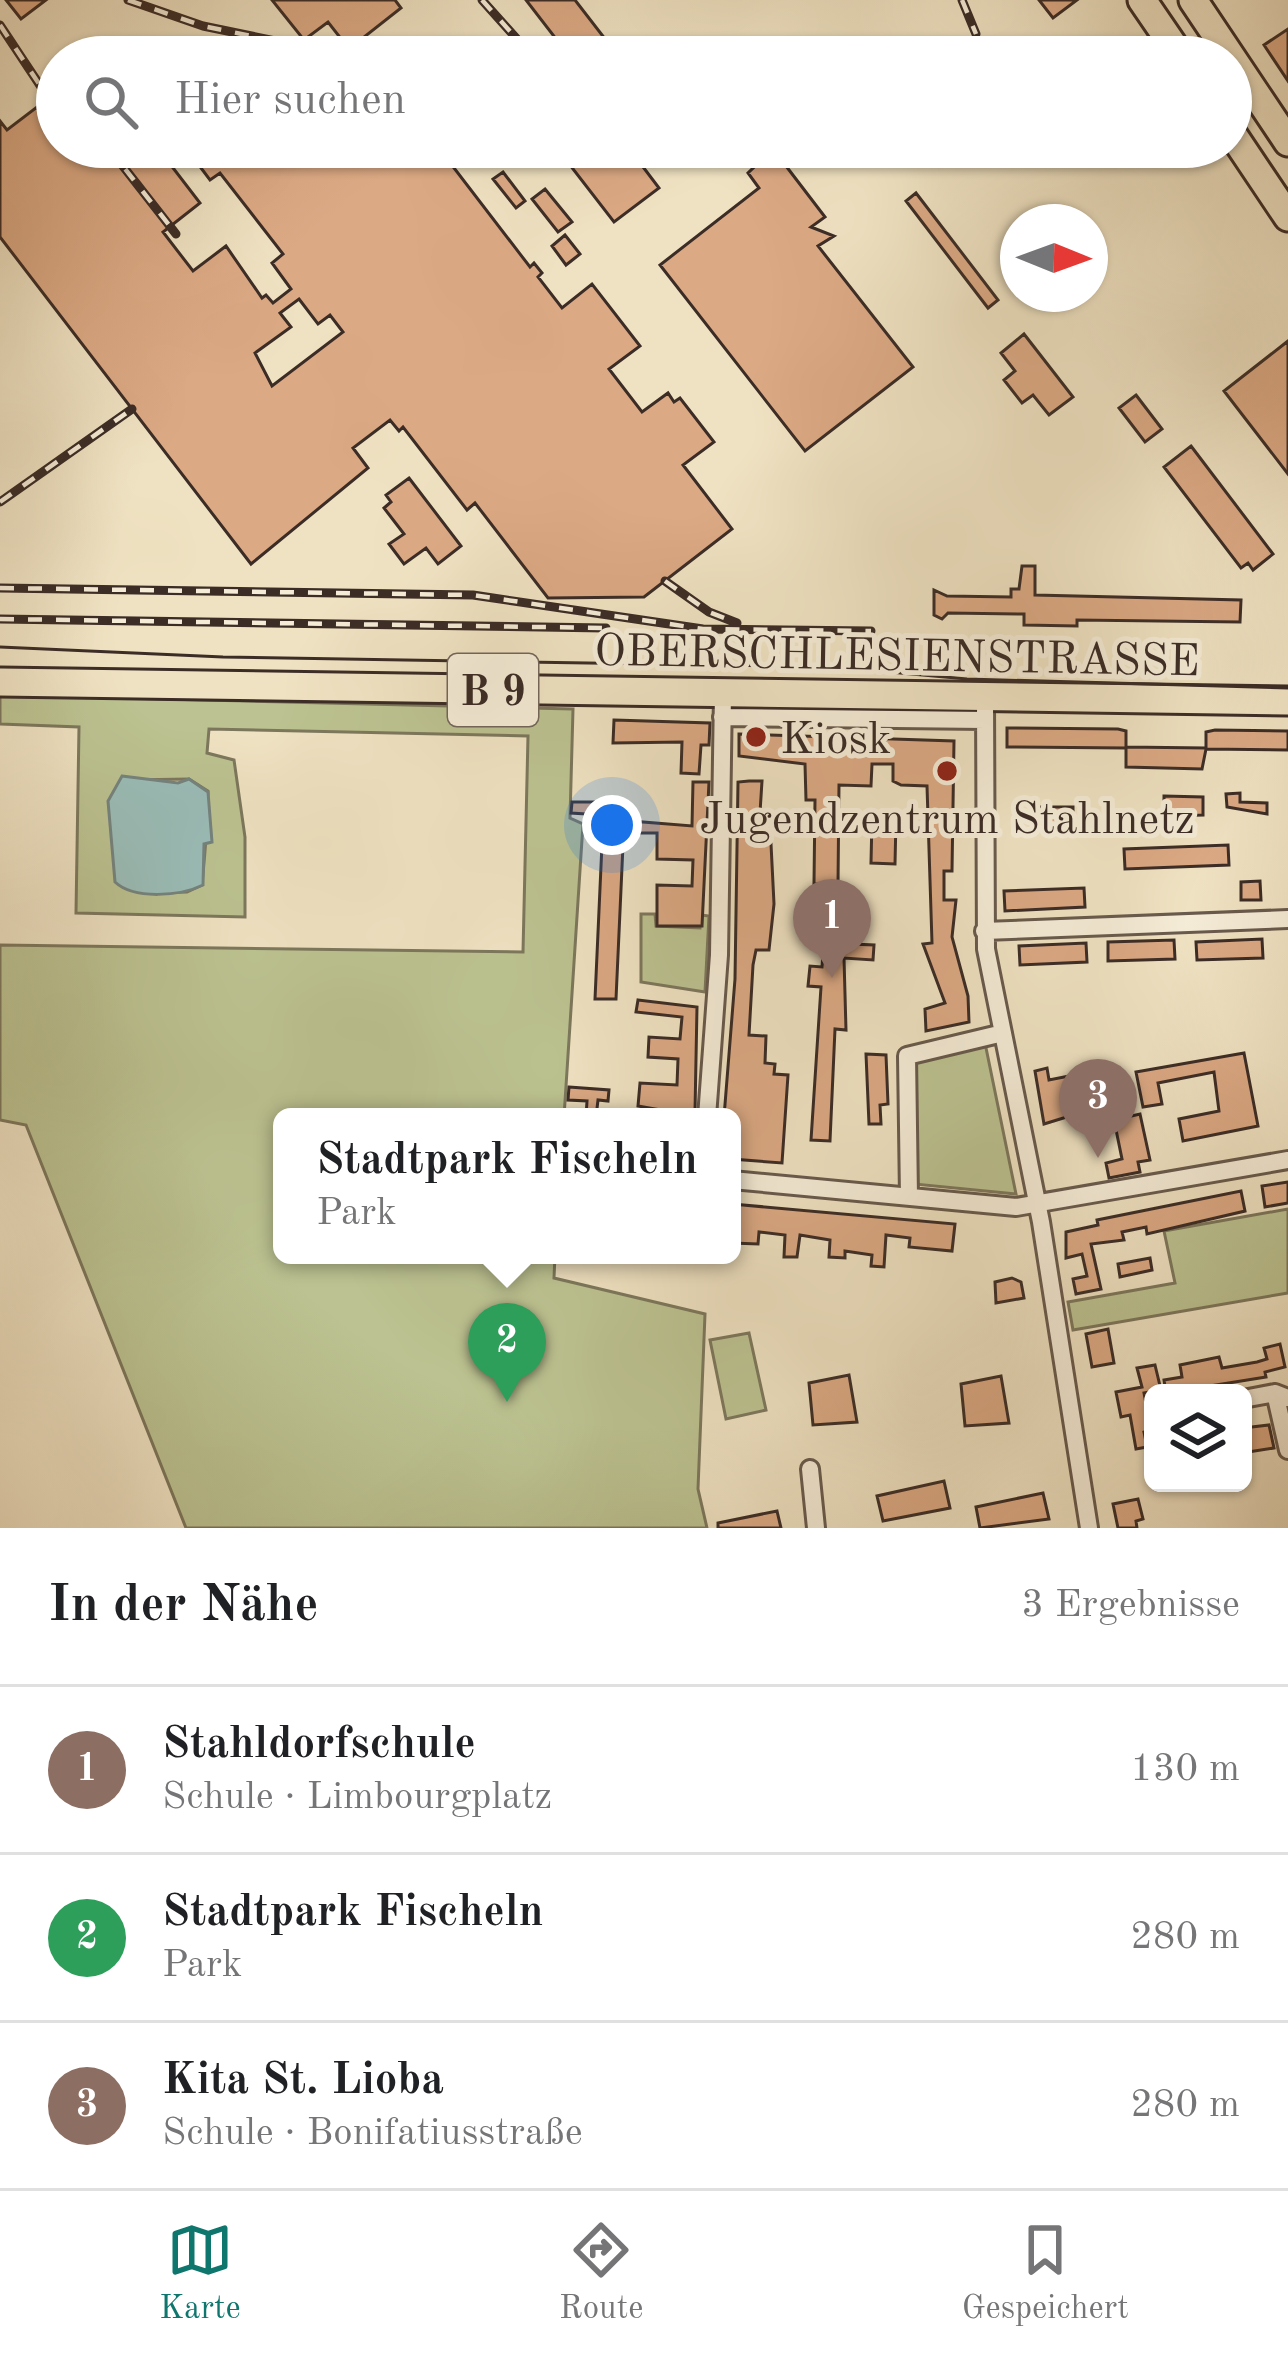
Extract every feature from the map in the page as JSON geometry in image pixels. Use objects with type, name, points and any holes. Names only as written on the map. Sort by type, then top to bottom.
[{"type":"main road","points":[[1142,0],[1166,36]]},
{"type":"main road","points":[[1192,0],[1216,36]]},
{"type":"main road","points":[[1252,89],[1288,142]]},
{"type":"main road","points":[[1252,163],[1288,217]]},
{"type":"main road","name":"OBERSCHLESIENSTRASSE","points":[[0,682],[723,705],[985,708],[1288,701]]},
{"type":"street","points":[[708,1108],[719,956],[723,705]]},
{"type":"street","points":[[985,708],[984,931],[1038,1205],[1089,1528]]},
{"type":"street","points":[[984,931],[1288,919]]},
{"type":"street","points":[[909,1197],[907,1056],[1003,1033]]},
{"type":"street","points":[[741,1181],[1038,1205],[1288,1160]]},
{"type":"street","points":[[1281,1395],[1288,1450]]},
{"type":"street","points":[[810,1469],[816,1528]]},
{"type":"green space","points":[[0,695],[573,709],[570,818],[583,824],[565,1108],[273,1108],[273,1264],[555,1264],[554,1278],[705,1314],[698,1489],[707,1528],[186,1528],[26,1125],[0,1120],[0,945],[523,952],[528,736],[209,729],[207,753],[234,760],[245,837],[245,917],[76,913],[79,727],[0,724]],"holes":[[[189,779],[208,791],[202,885],[187,892],[151,893],[130,780]]]},
{"type":"green space","points":[[641,914],[655,914],[656,926],[700,928],[701,915],[709,916],[705,992],[641,982]]},
{"type":"green space","points":[[985,1043],[1016,1194],[914,1184],[912,1059]]},
{"type":"green space","points":[[1288,1209],[1288,1293],[1073,1330],[1068,1302],[1175,1283],[1164,1231]]},
{"type":"green space","points":[[749,1333],[766,1410],[726,1419],[710,1340]]},
{"type":"water","points":[[122,776],[178,783],[189,779],[208,792],[212,842],[204,844],[203,885],[158,894],[134,892],[115,882],[108,801]]},
{"type":"building","points":[[6,0],[46,0],[21,19]]},
{"type":"building","points":[[272,0],[395,0],[401,8],[365,36],[339,36],[328,22],[309,36],[301,36]]},
{"type":"building","points":[[526,0],[575,0],[603,36],[554,36]]},
{"type":"building","points":[[1039,0],[1077,0],[1053,18]]},
{"type":"building","points":[[1288,29],[1288,81],[1264,45]]},
{"type":"building","points":[[36,108],[36,168],[173,168],[200,203],[163,232],[193,271],[226,246],[262,298],[266,295],[273,303],[291,289],[272,263],[283,254],[220,173],[210,180],[201,168],[454,168],[530,267],[534,263],[542,273],[538,277],[562,308],[592,284],[640,346],[609,369],[642,412],[668,393],[674,402],[680,398],[714,442],[683,465],[732,529],[644,597],[548,598],[475,503],[467,510],[403,427],[399,431],[390,420],[353,448],[368,468],[251,564],[0,237],[0,121],[7,130]],"holes":[[[299,299],[318,324],[330,315],[343,332],[272,386],[255,353],[291,327],[280,313]]]},
{"type":"building","points":[[572,168],[644,168],[659,188],[614,222]]},
{"type":"building","points":[[753,168],[788,168],[825,217],[811,227],[834,236],[818,246],[913,367],[805,451],[660,265],[759,188],[748,173]]},
{"type":"building","points":[[503,172],[525,201],[516,208],[493,179]]},
{"type":"building","points":[[545,189],[572,222],[558,232],[532,199]]},
{"type":"building","points":[[916,193],[998,300],[988,308],[906,201]]},
{"type":"building","points":[[565,235],[580,254],[566,265],[552,246]]},
{"type":"building","points":[[1024,334],[1073,397],[1049,415],[1033,395],[1022,403],[1004,380],[1015,371],[1001,353]]},
{"type":"building","points":[[1288,341],[1288,474],[1224,391]]},
{"type":"building","points":[[1136,395],[1162,429],[1145,442],[1119,408]]},
{"type":"building","points":[[1191,446],[1273,554],[1253,570],[1248,563],[1241,568],[1164,467]]},
{"type":"building","points":[[409,478],[461,546],[438,564],[426,548],[404,564],[389,544],[404,534],[384,508],[391,502],[386,495]]},
{"type":"building","points":[[1022,566],[1035,566],[1035,595],[1241,600],[1240,622],[1077,620],[1077,626],[1024,625],[1024,614],[948,613],[942,619],[934,615],[934,590],[947,596],[1011,597],[1011,589],[1019,589]]},
{"type":"building","points":[[614,720],[710,723],[709,745],[701,745],[699,774],[681,773],[682,742],[613,743]]},
{"type":"building","points":[[1007,728],[1118,729],[1126,731],[1126,747],[1206,748],[1206,732],[1215,730],[1288,731],[1288,750],[1206,749],[1202,769],[1126,767],[1126,748],[1007,747]]},
{"type":"building","points":[[739,734],[954,741],[952,871],[944,871],[944,900],[956,900],[952,937],[968,996],[969,1022],[926,1031],[925,1009],[945,1003],[923,944],[932,943],[927,786],[893,781],[893,764],[872,764],[871,786],[839,785],[838,884],[814,884],[815,800],[806,800],[805,764],[739,756]]},
{"type":"building","points":[[762,781],[758,844],[771,844],[774,904],[769,950],[756,950],[749,1035],[766,1036],[765,1063],[775,1064],[774,1074],[788,1075],[782,1163],[741,1160],[741,1108],[725,1108],[735,979],[738,782]]},
{"type":"building","points":[[693,782],[709,782],[702,926],[657,926],[657,885],[692,886],[693,860],[657,859],[657,833],[630,833],[630,821],[692,826]]},
{"type":"building","points":[[1240,793],[1240,802],[1267,803],[1267,814],[1227,807],[1226,794]]},
{"type":"building","points":[[1164,796],[1203,797],[1203,815],[1164,816]]},
{"type":"building","points":[[572,802],[602,802],[602,815],[571,813]]},
{"type":"building","points":[[1034,807],[1073,807],[1073,830],[1033,829]]},
{"type":"building","points":[[872,819],[896,819],[895,864],[871,863]]},
{"type":"building","points":[[602,844],[623,845],[616,999],[595,999]]},
{"type":"building","points":[[1228,845],[1229,865],[1125,869],[1124,849]]},
{"type":"building","points":[[1260,881],[1261,900],[1241,900],[1241,882]]},
{"type":"building","points":[[1084,888],[1085,907],[1005,911],[1004,891]]},
{"type":"building","points":[[839,912],[854,913],[852,944],[874,945],[873,960],[844,958],[846,1030],[835,1029],[830,1141],[811,1140],[821,987],[808,986],[810,966],[822,967],[824,940],[837,941]]},
{"type":"building","points":[[1262,939],[1263,958],[1197,960],[1196,942]]},
{"type":"building","points":[[1174,940],[1175,959],[1108,961],[1108,942]]},
{"type":"building","points":[[1086,943],[1087,962],[1020,965],[1019,946]]},
{"type":"building","points":[[638,1000],[697,1007],[695,1108],[638,1106],[640,1083],[677,1085],[678,1059],[648,1057],[649,1037],[680,1039],[682,1017],[636,1012]]},
{"type":"building","points":[[1244,1053],[1258,1126],[1183,1141],[1179,1119],[1219,1111],[1214,1072],[1158,1083],[1162,1104],[1143,1107],[1136,1072]]},
{"type":"building","points":[[866,1054],[886,1055],[888,1104],[880,1105],[881,1124],[869,1124]]},
{"type":"building","points":[[1047,1068],[1049,1080],[1089,1072],[1096,1108],[1044,1124],[1035,1071]]},
{"type":"building","points":[[569,1087],[609,1090],[608,1101],[598,1100],[597,1108],[587,1108],[587,1101],[568,1100]]},
{"type":"building","points":[[1140,1114],[1150,1160],[1138,1162],[1140,1172],[1109,1178],[1106,1163],[1122,1159],[1114,1120]]},
{"type":"building","points":[[1288,1182],[1288,1203],[1265,1207],[1262,1186]]},
{"type":"building","points":[[1241,1191],[1245,1211],[1147,1234],[1146,1227],[1122,1232],[1124,1240],[1091,1244],[1101,1289],[1076,1294],[1073,1279],[1087,1276],[1082,1254],[1066,1258],[1066,1232],[1098,1225],[1097,1220]]},
{"type":"building","points":[[741,1205],[955,1224],[952,1251],[909,1247],[910,1238],[886,1235],[884,1267],[871,1266],[872,1255],[845,1251],[845,1258],[829,1257],[830,1240],[800,1235],[797,1257],[784,1257],[785,1235],[759,1232],[758,1244],[741,1243]]},
{"type":"building","points":[[1150,1258],[1152,1270],[1120,1277],[1118,1264]]},
{"type":"building","points":[[1012,1278],[1021,1282],[1024,1298],[996,1303],[995,1282]]},
{"type":"building","points":[[1108,1329],[1114,1363],[1092,1367],[1086,1334]]},
{"type":"building","points":[[1280,1344],[1285,1367],[1265,1372],[1266,1377],[1222,1384],[1165,1384],[1164,1380],[1182,1377],[1180,1365],[1219,1357],[1222,1368],[1257,1362],[1267,1359],[1264,1348]]},
{"type":"building","points":[[1155,1365],[1160,1384],[1144,1384],[1144,1448],[1136,1449],[1130,1415],[1121,1417],[1116,1392],[1142,1387],[1137,1368]]},
{"type":"building","points":[[849,1375],[857,1422],[813,1425],[809,1383]]},
{"type":"building","points":[[1001,1376],[1009,1423],[965,1426],[961,1384]]},
{"type":"building","points":[[1269,1425],[1274,1448],[1252,1451],[1252,1427]]},
{"type":"building","points":[[944,1481],[950,1508],[883,1521],[877,1496]]},
{"type":"building","points":[[1043,1493],[1049,1519],[980,1528],[976,1507]]},
{"type":"building","points":[[1138,1499],[1143,1519],[1136,1521],[1137,1528],[1118,1528],[1113,1504]]},
{"type":"building","points":[[777,1511],[781,1528],[718,1528],[718,1523]]},
{"type":"tram line","points":[[0,647],[223,657],[834,667],[967,679],[1288,688]]},
{"type":"railway","points":[[128,0],[203,26],[251,36]]},
{"type":"railway","points":[[482,0],[514,36]]},
{"type":"railway","points":[[962,0],[976,34]]},
{"type":"railway","points":[[0,25],[36,79]]},
{"type":"railway","points":[[124,168],[176,234]]},
{"type":"railway","points":[[0,502],[132,409]]},
{"type":"railway","points":[[665,581],[709,612],[737,623]]},
{"type":"railway","points":[[0,588],[473,595],[703,629],[871,631]]},
{"type":"railway","points":[[0,619],[606,628]]},
{"type":"place","name":"Kiosk","points":[[756,737]]},
{"type":"place","name":"Jugendzentrum Stahlnetz","points":[[947,771]]},
{"type":"place","name":"Stahldorfschule","points":[[832,978]]},
{"type":"place","name":"Kita St. Lioba","points":[[1098,1158]]},
{"type":"place","name":"Stadtpark Fischeln","points":[[507,1402]]}]
